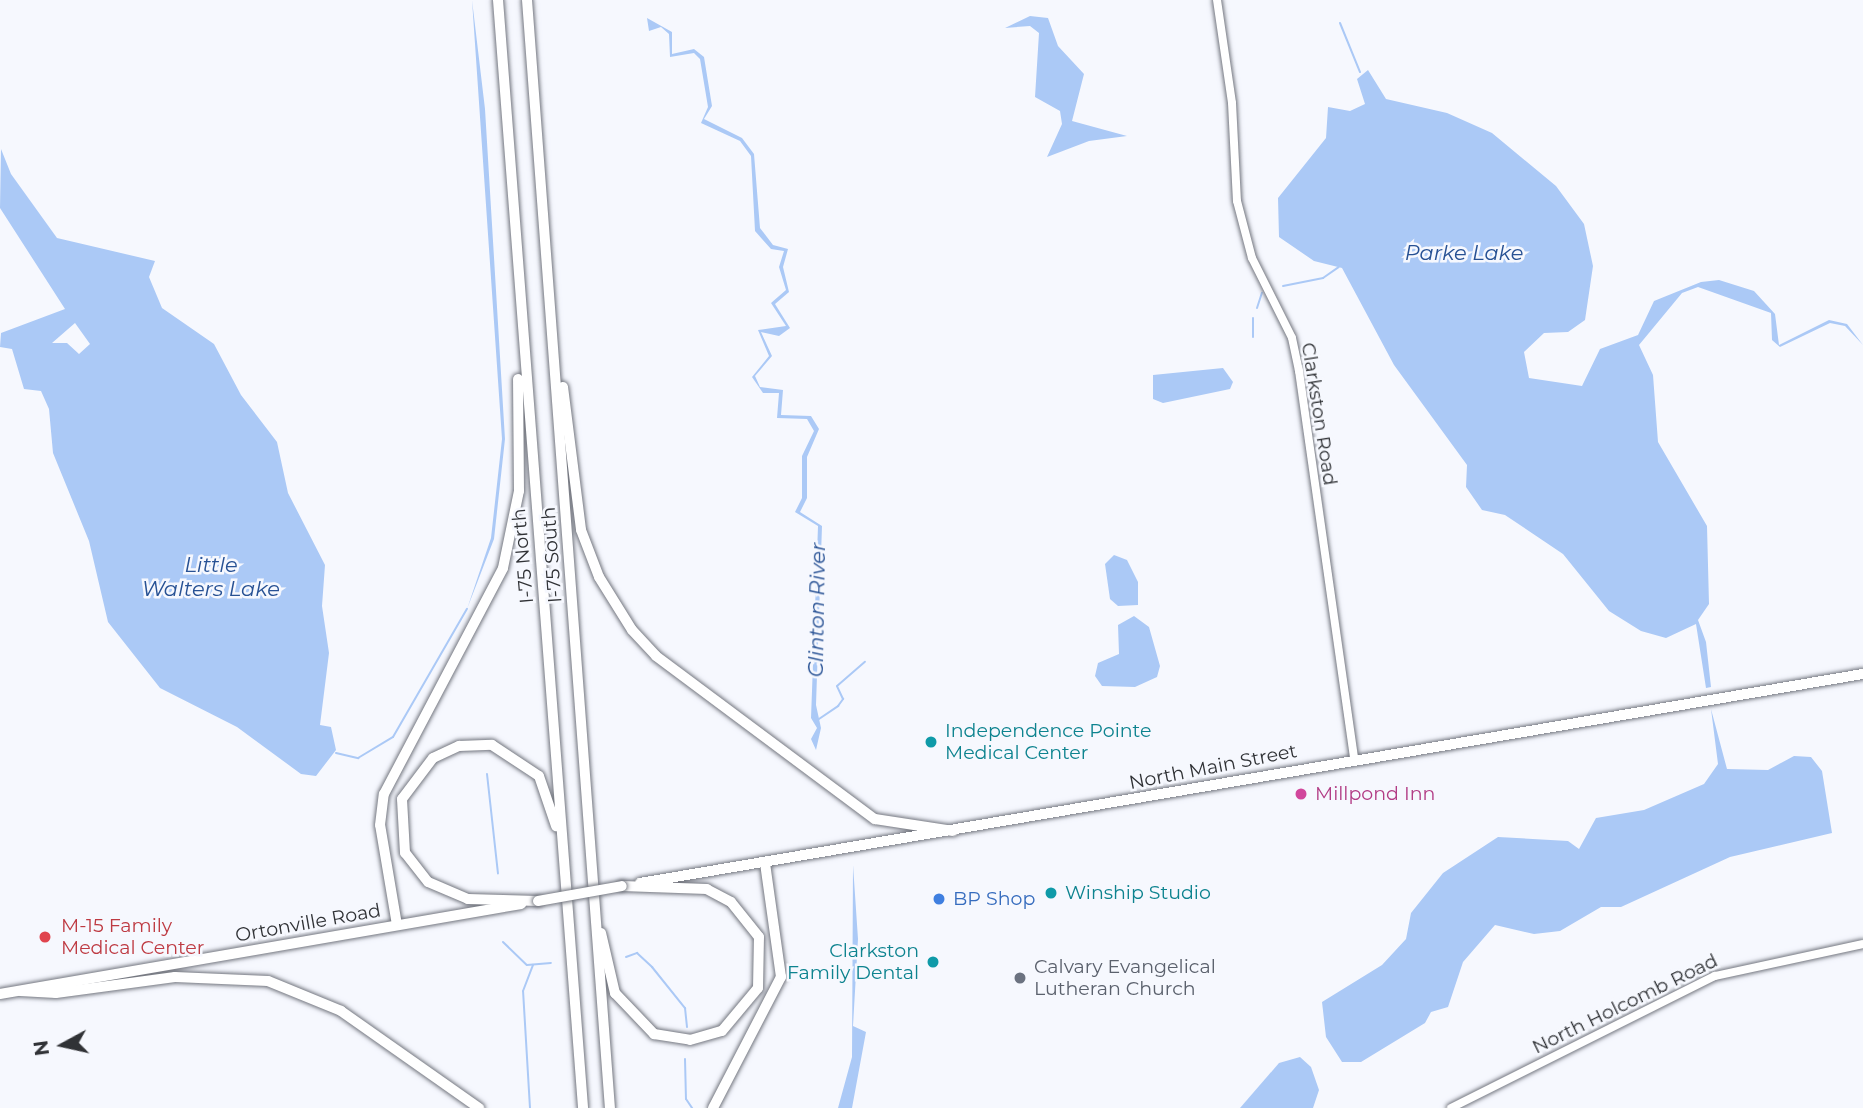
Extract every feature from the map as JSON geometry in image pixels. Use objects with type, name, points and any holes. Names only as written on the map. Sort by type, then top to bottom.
[{"type":"highway","name":"I-75 North","points":[[498,0],[522,342],[583,1108]]},
{"type":"highway","name":"I-75 South","points":[[527,0],[610,1108]]},
{"type":"highway","points":[[551,310],[581,530],[599,577],[632,630],[656,656],[875,818],[953,831]]},
{"type":"highway","points":[[397,925],[380,825],[384,794],[503,568],[519,491],[522,342]]},
{"type":"highway","points":[[538,901],[468,899],[428,882],[402,843],[399,813],[407,788],[422,766],[447,750],[474,743],[508,751],[546,788],[563,860]]},
{"type":"highway","points":[[713,1108],[781,977],[765,863]]},
{"type":"highway","points":[[594,911],[611,983],[635,1020],[664,1037],[690,1040],[730,1025],[761,978],[759,937],[744,913],[707,889],[622,886]]},
{"type":"highway","points":[[20,991],[56,993],[175,977],[268,981],[341,1011],[479,1108]]},
{"type":"main road","name":"North Main Street","points":[[622,886],[953,831],[1354,758],[1863,674]]},
{"type":"main road","name":"Ortonville Road","points":[[0,994],[622,886]]},
{"type":"street","name":"Clarkston Road","points":[[1217,0],[1232,103],[1237,201],[1252,258],[1294,346],[1354,758]]},
{"type":"street","name":"North Holcomb Road","points":[[1451,1108],[1715,976],[1863,944]]},
{"type":"water","points":[[472,0],[485,109],[505,439],[494,539],[467,609],[491,538],[502,439]]},
{"type":"water","points":[[1030,16],[1048,18],[1058,46],[1084,74],[1072,121],[1127,136],[1089,141],[1047,157],[1062,124],[1060,111],[1035,97],[1039,33],[1030,26],[1005,28]]},
{"type":"water","name":"Clinton River","points":[[647,18],[672,32],[672,54],[694,49],[704,57],[712,106],[704,119],[742,138],[754,154],[760,228],[773,245],[788,249],[783,267],[789,292],[775,304],[790,328],[779,336],[761,332],[772,356],[755,376],[760,387],[783,390],[781,415],[811,416],[819,429],[807,457],[807,498],[800,512],[822,526],[816,705],[821,728],[816,750],[811,739],[817,728],[811,718],[818,526],[795,512],[802,498],[802,456],[814,431],[807,419],[777,418],[779,393],[763,393],[752,377],[769,356],[758,330],[786,326],[771,303],[786,290],[779,267],[784,251],[771,249],[755,231],[751,156],[740,141],[701,123],[708,107],[700,59],[694,53],[670,57],[669,34],[661,27],[649,31]]},
{"type":"water","name":"Parke Lake","points":[[1368,70],[1386,99],[1447,113],[1492,133],[1556,186],[1584,224],[1593,266],[1585,320],[1568,332],[1544,333],[1524,352],[1529,378],[1582,386],[1600,349],[1638,335],[1654,301],[1701,282],[1719,280],[1754,291],[1775,314],[1779,345],[1829,320],[1847,324],[1863,345],[1845,326],[1830,323],[1780,347],[1772,340],[1771,313],[1698,287],[1682,293],[1639,345],[1653,375],[1658,442],[1707,526],[1709,604],[1698,620],[1706,642],[1711,687],[1706,688],[1696,624],[1666,638],[1641,631],[1609,611],[1563,554],[1505,515],[1482,510],[1466,487],[1467,465],[1394,365],[1342,268],[1314,261],[1279,237],[1278,198],[1326,138],[1328,107],[1350,111],[1365,104],[1357,79]]},
{"type":"water","name":"Little Walters Lake","points":[[1,149],[11,174],[57,238],[155,261],[149,277],[162,308],[214,344],[241,395],[277,442],[288,493],[325,565],[322,606],[329,653],[320,725],[331,727],[336,750],[316,776],[301,774],[237,727],[160,688],[108,622],[89,541],[53,453],[49,409],[41,391],[24,389],[12,349],[0,347],[1,333],[65,309],[0,208]],"holes":[[[75,323],[90,344],[79,354],[67,343],[52,343]]]},
{"type":"water","points":[[1223,368],[1233,382],[1230,389],[1163,403],[1153,399],[1153,375]]},
{"type":"water","points":[[1114,555],[1127,560],[1138,582],[1138,605],[1118,606],[1110,599],[1105,564]]},
{"type":"water","points":[[1134,616],[1149,627],[1160,666],[1157,677],[1135,687],[1102,686],[1095,676],[1098,663],[1119,654],[1118,625]]},
{"type":"water","points":[[1711,709],[1727,769],[1768,770],[1794,756],[1811,757],[1822,771],[1832,833],[1730,857],[1621,907],[1601,907],[1560,931],[1534,934],[1495,925],[1463,962],[1448,1007],[1431,1012],[1425,1023],[1361,1062],[1342,1062],[1326,1037],[1322,1002],[1382,965],[1406,939],[1411,913],[1443,873],[1498,837],[1568,841],[1579,849],[1596,818],[1644,810],[1704,784],[1718,764]]},
{"type":"water","points":[[853,865],[858,939],[853,1026],[866,1032],[852,1108],[838,1108],[852,1057]]},
{"type":"water","points":[[1300,1057],[1311,1067],[1319,1090],[1313,1108],[1240,1108],[1279,1063]]},
{"type":"waterway","points":[[1340,23],[1360,72]]},
{"type":"waterway","points":[[1283,286],[1323,278],[1339,267]]},
{"type":"waterway","points":[[1257,308],[1262,293]]},
{"type":"waterway","points":[[1253,318],[1253,337]]},
{"type":"waterway","points":[[336,753],[358,758],[393,737],[467,609]]},
{"type":"waterway","points":[[816,721],[838,706],[843,699],[837,686],[865,662]]},
{"type":"waterway","points":[[487,774],[498,873]]},
{"type":"waterway","points":[[503,942],[527,965],[551,963]]},
{"type":"waterway","points":[[626,957],[637,953],[652,967],[685,1008],[687,1027]]},
{"type":"waterway","points":[[530,1108],[523,991],[533,965]]},
{"type":"waterway","points":[[685,1059],[686,1099],[692,1108]]},
{"type":"place","name":"Independence Pointe Medical Center","points":[[931,742]]},
{"type":"place","name":"Millpond Inn","points":[[1301,794]]},
{"type":"place","name":"Winship Studio","points":[[1051,893]]},
{"type":"place","name":"BP Shop","points":[[939,899]]},
{"type":"place","name":"M-15 Family Medical Center","points":[[45,937]]},
{"type":"place","name":"Clarkston Family Dental","points":[[933,962]]},
{"type":"place","name":"Calvary Evangelical Lutheran Church","points":[[1020,978]]}]
